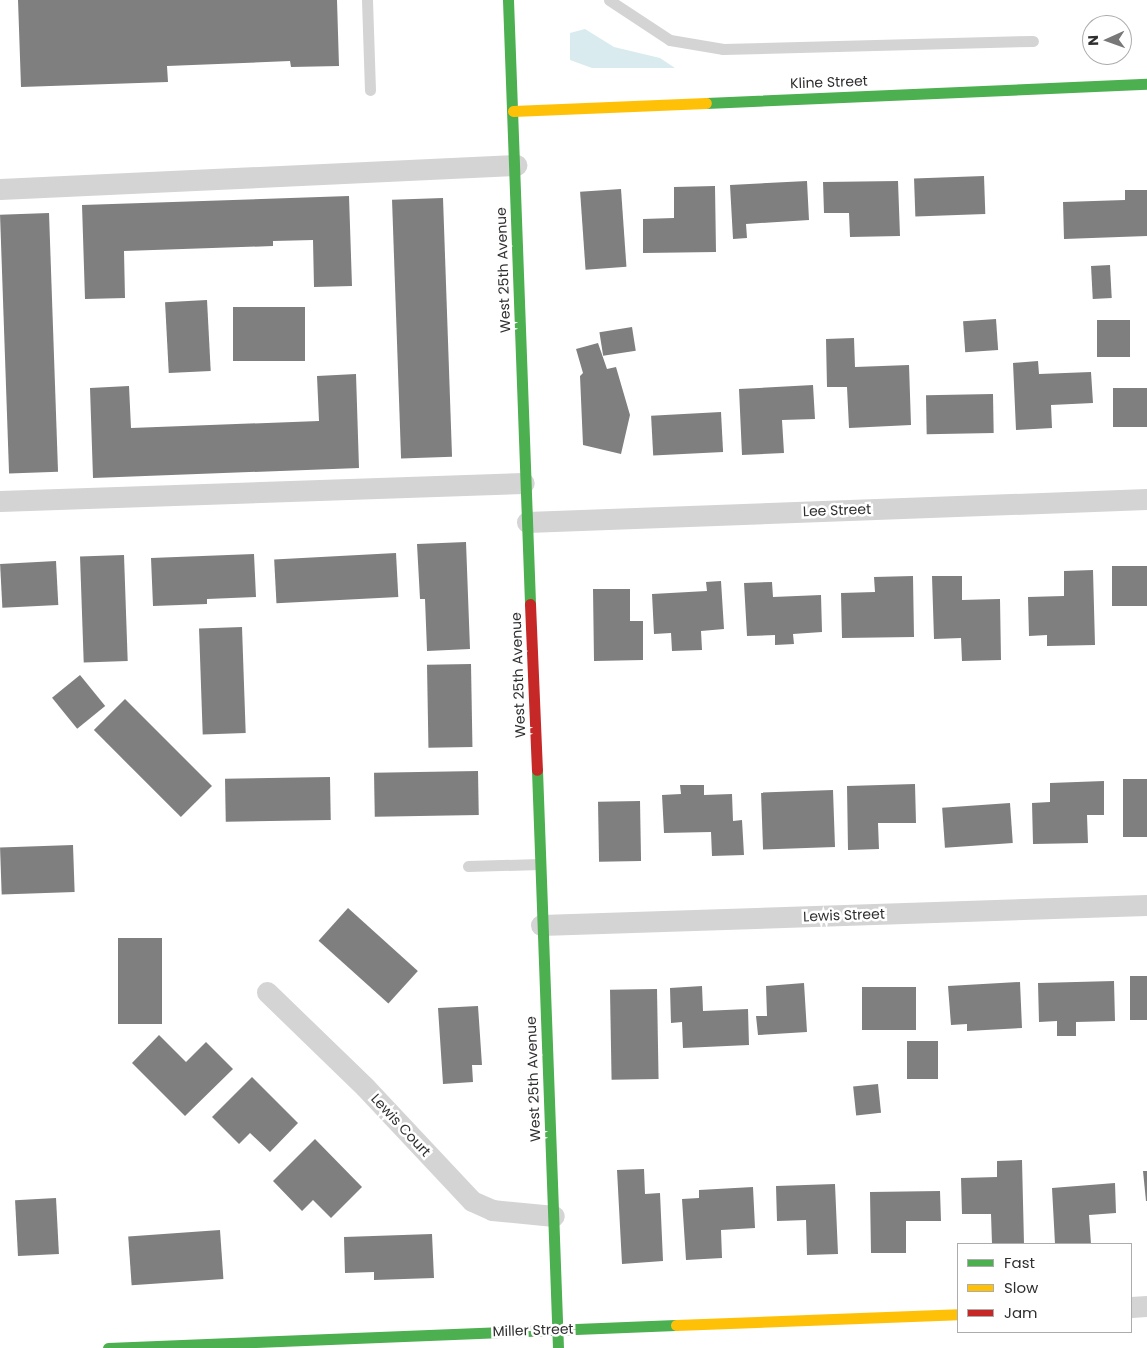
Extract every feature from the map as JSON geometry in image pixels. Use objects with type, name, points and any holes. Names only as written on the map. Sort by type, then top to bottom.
[{"type":"street","name":"West 25th Avenue","points":[[508,0],[516,165],[524,484],[527,522],[558,1348]]},
{"type":"street","name":"Kline Street","points":[[513,111],[1147,84]]},
{"type":"street","points":[[0,189],[516,165]]},
{"type":"street","points":[[0,502],[524,484]]},
{"type":"street","name":"Lee Street","points":[[527,522],[1147,499]]},
{"type":"street","name":"Lewis Street","points":[[541,925],[1147,905]]},
{"type":"street","name":"Lewis Court","points":[[267,992],[365,1087],[472,1201],[492,1210],[554,1216]]},
{"type":"street","points":[[1132,1307],[1147,1306]]},
{"type":"street","name":"Miller Street","points":[[108,1348],[957,1314]]},
{"type":"lane","points":[[367,0],[370,90]]},
{"type":"lane","points":[[609,0],[670,40],[723,49],[1033,41]]},
{"type":"lane","points":[[468,866],[540,864]]},
{"type":"shaded area","points":[[585,29],[614,47],[660,58],[675,68],[592,68],[570,60],[570,33]]},
{"type":"building","points":[[18,0],[337,0],[339,66],[291,67],[290,61],[167,66],[168,82],[21,87]]},
{"type":"building","points":[[984,176],[985,214],[915,216],[914,178]]},
{"type":"building","points":[[807,181],[809,220],[746,224],[747,238],[733,239],[730,185]]},
{"type":"building","points":[[898,181],[900,236],[850,237],[849,213],[824,213],[823,182]]},
{"type":"building","points":[[715,186],[716,252],[643,253],[643,219],[674,218],[674,187]]},
{"type":"building","points":[[621,189],[626,267],[586,270],[580,192]]},
{"type":"building","points":[[1125,190],[1147,190],[1147,236],[1064,239],[1063,202],[1125,200]]},
{"type":"building","points":[[349,196],[352,286],[314,287],[313,240],[273,241],[273,246],[124,251],[125,298],[85,299],[82,205]]},
{"type":"building","points":[[443,198],[452,457],[401,459],[392,200]]},
{"type":"building","points":[[49,213],[58,472],[9,474],[0,215]]},
{"type":"building","points":[[1110,265],[1112,298],[1093,299],[1091,266]]},
{"type":"building","points":[[207,300],[211,371],[169,373],[165,302]]},
{"type":"building","points":[[233,307],[305,307],[305,361],[233,361]]},
{"type":"building","points":[[996,319],[998,350],[965,352],[963,321]]},
{"type":"building","points":[[1097,320],[1130,320],[1130,357],[1097,357]]},
{"type":"building","points":[[632,327],[636,351],[603,356],[599,332]]},
{"type":"building","points":[[854,338],[855,367],[909,365],[911,425],[849,428],[847,387],[827,387],[826,339]]},
{"type":"building","points":[[598,343],[607,369],[616,367],[630,415],[621,454],[583,445],[580,376],[583,373],[576,349]]},
{"type":"building","points":[[1038,361],[1039,374],[1091,372],[1093,403],[1051,405],[1052,428],[1016,430],[1013,363]]},
{"type":"building","points":[[356,374],[359,468],[93,478],[90,388],[129,386],[131,428],[319,421],[317,376]]},
{"type":"building","points":[[813,385],[815,419],[782,420],[784,453],[742,455],[739,389]]},
{"type":"building","points":[[1113,388],[1147,388],[1147,427],[1113,427]]},
{"type":"building","points":[[993,394],[994,433],[927,434],[926,395]]},
{"type":"building","points":[[721,412],[723,452],[653,456],[651,416]]},
{"type":"building","points":[[466,542],[470,649],[427,651],[425,599],[420,599],[417,544]]},
{"type":"building","points":[[396,553],[398,597],[276,603],[274,559]]},
{"type":"building","points":[[254,554],[256,597],[207,599],[207,604],[153,606],[151,558]]},
{"type":"building","points":[[124,555],[128,661],[84,662],[80,557]]},
{"type":"building","points":[[56,561],[58,605],[2,608],[0,564]]},
{"type":"building","points":[[1112,566],[1147,566],[1147,606],[1112,606]]},
{"type":"building","points":[[1093,570],[1095,645],[1047,646],[1047,635],[1029,636],[1028,597],[1064,596],[1064,571]]},
{"type":"building","points":[[913,576],[914,637],[842,638],[841,593],[875,592],[874,577]]},
{"type":"building","points":[[932,576],[962,576],[962,600],[1000,599],[1001,660],[962,661],[961,638],[934,639]]},
{"type":"building","points":[[721,581],[724,629],[701,631],[702,650],[672,651],[671,633],[654,634],[652,594],[707,591],[706,582]]},
{"type":"building","points":[[772,582],[773,597],[821,595],[822,632],[793,634],[794,644],[775,645],[775,635],[747,636],[744,583]]},
{"type":"building","points":[[593,589],[630,589],[630,621],[643,621],[643,660],[594,661]]},
{"type":"building","points":[[242,627],[246,733],[203,734],[199,629]]},
{"type":"building","points":[[471,664],[472,747],[428,748],[427,665]]},
{"type":"building","points":[[80,675],[105,706],[77,729],[52,698]]},
{"type":"building","points":[[125,699],[212,786],[181,817],[94,730]]},
{"type":"building","points":[[478,771],[479,815],[375,817],[374,773]]},
{"type":"building","points":[[330,777],[331,820],[226,822],[225,779]]},
{"type":"building","points":[[1123,779],[1147,779],[1147,837],[1123,837]]},
{"type":"building","points":[[1104,781],[1104,815],[1087,815],[1088,843],[1033,844],[1032,803],[1050,802],[1050,783]]},
{"type":"building","points":[[915,784],[916,823],[878,823],[879,849],[848,850],[847,786]]},
{"type":"building","points":[[680,785],[704,785],[704,795],[732,794],[733,821],[742,820],[744,855],[712,856],[711,832],[664,833],[662,795],[681,794]]},
{"type":"building","points":[[833,790],[835,847],[763,849],[761,793]]},
{"type":"building","points":[[640,801],[641,861],[599,862],[598,802]]},
{"type":"building","points":[[1010,803],[1013,843],[945,848],[942,808]]},
{"type":"building","points":[[73,845],[75,892],[2,895],[0,848]]},
{"type":"building","points":[[348,908],[418,971],[388,1004],[319,941]]},
{"type":"building","points":[[118,938],[162,938],[162,1024],[118,1024]]},
{"type":"building","points":[[1130,976],[1147,976],[1147,1020],[1130,1020]]},
{"type":"building","points":[[1114,981],[1115,1021],[1076,1022],[1076,1036],[1057,1036],[1057,1021],[1039,1022],[1038,983]]},
{"type":"building","points":[[1020,982],[1022,1028],[967,1031],[967,1024],[951,1025],[948,986]]},
{"type":"building","points":[[804,983],[807,1032],[758,1035],[756,1016],[767,1016],[766,986]]},
{"type":"building","points":[[702,986],[703,1011],[748,1009],[749,1045],[683,1048],[682,1022],[671,1023],[670,988]]},
{"type":"building","points":[[862,987],[916,987],[916,1030],[862,1030]]},
{"type":"building","points":[[657,989],[659,1079],[612,1080],[610,990]]},
{"type":"building","points":[[478,1006],[482,1065],[472,1065],[473,1082],[443,1084],[438,1008]]},
{"type":"building","points":[[159,1035],[186,1062],[206,1042],[233,1069],[185,1116],[132,1063]]},
{"type":"building","points":[[907,1041],[938,1041],[938,1079],[907,1079]]},
{"type":"building","points":[[252,1077],[298,1123],[270,1152],[250,1133],[239,1144],[212,1117]]},
{"type":"building","points":[[878,1084],[881,1113],[856,1115],[853,1087]]},
{"type":"building","points":[[315,1139],[362,1187],[331,1218],[313,1200],[302,1211],[273,1181]]},
{"type":"building","points":[[1022,1160],[1024,1243],[992,1243],[991,1214],[962,1214],[961,1178],[997,1177],[997,1161]]},
{"type":"building","points":[[644,1169],[645,1194],[660,1193],[663,1261],[622,1264],[617,1170]]},
{"type":"building","points":[[1143,1171],[1147,1171],[1147,1201],[1146,1201]]},
{"type":"building","points":[[1115,1183],[1116,1213],[1089,1215],[1091,1243],[1055,1243],[1052,1188]]},
{"type":"building","points":[[835,1184],[838,1254],[807,1255],[806,1220],[777,1221],[776,1186]]},
{"type":"building","points":[[753,1187],[755,1228],[721,1230],[722,1258],[686,1260],[682,1199],[699,1198],[699,1190]]},
{"type":"building","points":[[940,1191],[941,1221],[906,1221],[906,1253],[871,1253],[870,1192]]},
{"type":"building","points":[[56,1198],[59,1254],[18,1256],[15,1200]]},
{"type":"building","points":[[220,1230],[223,1279],[132,1285],[128,1236]]},
{"type":"building","points":[[432,1234],[434,1278],[374,1280],[374,1272],[345,1273],[344,1237]]},
{"type":"traffic: fast","points":[[508,0],[530,604]]},
{"type":"traffic: fast","points":[[706,103],[1147,84]]},
{"type":"traffic: fast","points":[[537,770],[558,1348]]},
{"type":"traffic: fast","points":[[108,1348],[676,1325]]},
{"type":"traffic: slow","points":[[513,111],[706,103]]},
{"type":"traffic: slow","points":[[676,1325],[957,1314]]},
{"type":"traffic: jam","points":[[530,604],[537,770]]}]
